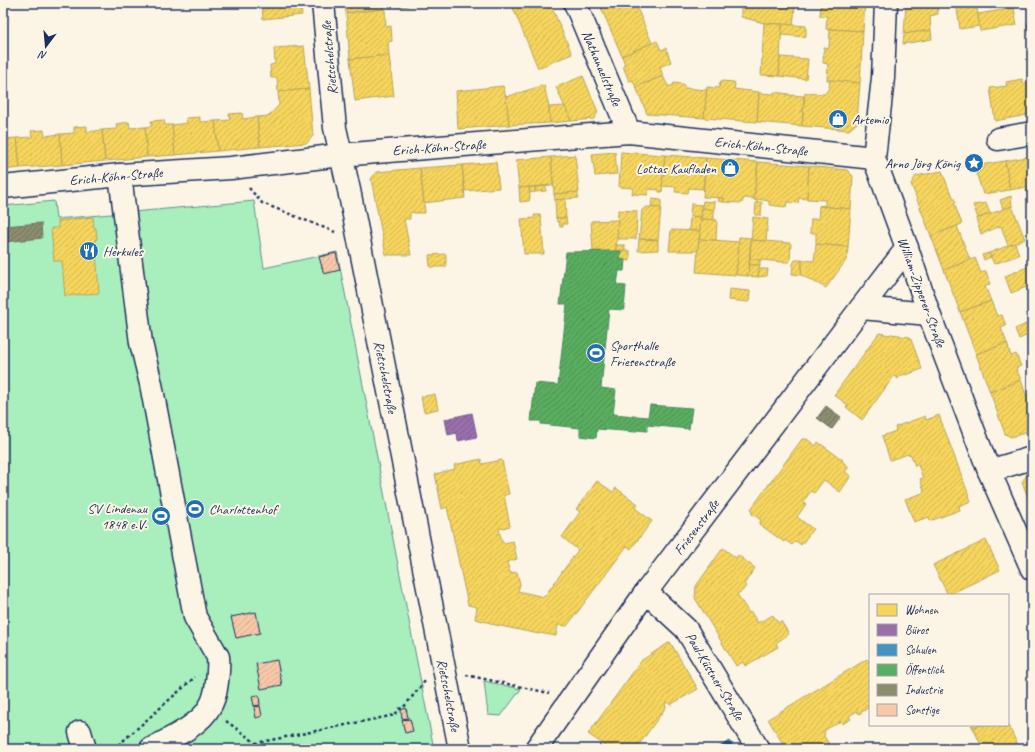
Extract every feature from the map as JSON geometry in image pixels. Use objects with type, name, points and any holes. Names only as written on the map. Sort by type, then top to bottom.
[{"type":"street","name":"Rietschelstraße","points":[[323,3],[335,128],[359,241],[460,749]]},
{"type":"street","name":"Nathanaelstraße","points":[[576,3],[629,132]]},
{"type":"street","name":"William-Zipperer-Straße","points":[[886,3],[883,78],[874,158],[929,314],[989,471],[1032,569]]},
{"type":"street","name":"Erich-Köhn-Straße","points":[[3,187],[120,175],[231,168],[341,155],[629,132],[874,158]]},
{"type":"street","points":[[998,139],[1032,133]]},
{"type":"street","points":[[120,175],[141,343],[151,384],[195,617],[218,657],[217,688],[209,709],[188,729],[151,749]]},
{"type":"street","name":"Friesenstraße","points":[[536,749],[646,592],[907,248]]},
{"type":"street","points":[[860,308],[929,314]]},
{"type":"street","points":[[989,471],[1032,458]]},
{"type":"street","name":"Paul-Küstner-Straße","points":[[646,592],[686,628],[758,749]]},
{"type":"path","points":[[231,168],[262,203],[359,241]]},
{"type":"path","points":[[114,749],[218,657]]},
{"type":"path","points":[[209,709],[256,743],[396,715],[399,709],[404,708],[415,693],[443,666],[572,698]]},
{"type":"green space","name":"Charlottenhof","points":[[54,201],[56,219],[254,201],[264,268],[337,252],[434,749],[3,749],[3,206]]},
{"type":"green space","points":[[484,681],[521,689],[501,716],[488,715]]},
{"type":"building: Wohnen","points":[[258,3],[300,3],[302,15],[263,19],[262,6],[258,6]]},
{"type":"building: Wohnen","points":[[345,3],[383,3],[383,8],[384,7],[385,9],[346,13]]},
{"type":"building: Wohnen","points":[[396,3],[407,3],[408,6],[397,7]]},
{"type":"building: Wohnen","points":[[511,3],[550,3],[572,54],[538,68]]},
{"type":"building: Wohnen","points":[[599,3],[635,3],[652,43],[622,56]]},
{"type":"building: Wohnen","points":[[821,3],[865,3],[863,31],[826,29],[827,16],[820,16]]},
{"type":"building: Wohnen","points":[[906,3],[937,3],[938,14],[930,16],[931,30],[904,34]]},
{"type":"building: Wohnen","points":[[956,3],[976,3],[980,26],[960,29]]},
{"type":"building: Wohnen","points":[[741,4],[795,8],[793,25],[764,23],[741,17]]},
{"type":"building: Wohnen","points":[[1014,8],[1017,25],[980,31],[978,14]]},
{"type":"building: Wohnen","points":[[385,9],[386,27],[391,26],[392,41],[388,42],[389,55],[350,59],[346,13]]},
{"type":"building: Wohnen","points":[[1032,22],[1032,50],[1027,23]]},
{"type":"building: Wohnen","points":[[764,23],[782,24],[779,76],[761,75]]},
{"type":"building: Wohnen","points":[[782,24],[806,26],[806,37],[782,35]]},
{"type":"building: Wohnen","points":[[830,29],[863,31],[860,83],[827,80],[828,64],[823,63],[824,47],[829,48]]},
{"type":"building: Wohnen","points":[[931,30],[932,39],[903,44],[904,34]]},
{"type":"building: Wohnen","points":[[657,41],[661,50],[666,48],[671,62],[660,67],[663,76],[636,87],[632,80],[629,81],[623,66],[625,65],[622,56]]},
{"type":"building: Wohnen","points":[[304,46],[309,89],[278,92],[277,78],[271,78],[270,65],[275,64],[274,48]]},
{"type":"building: Wohnen","points":[[389,55],[394,96],[355,101],[350,59]]},
{"type":"building: Wohnen","points":[[780,57],[808,59],[806,79],[779,76]]},
{"type":"building: Wohnen","points":[[583,76],[598,112],[594,119],[571,121],[556,87]]},
{"type":"building: Wohnen","points":[[663,76],[668,86],[672,86],[674,83],[683,84],[685,88],[707,90],[704,118],[647,114],[636,87]]},
{"type":"building: Wohnen","points":[[1022,79],[1023,83],[1032,81],[1032,114],[995,121],[990,88],[1007,86],[1006,82]]},
{"type":"building: Wohnen","points":[[830,80],[860,83],[857,123],[849,130],[802,126],[805,93],[825,94],[829,88]]},
{"type":"building: Wohnen","points":[[721,81],[734,82],[734,89],[759,92],[757,122],[704,118],[707,87],[719,88]]},
{"type":"building: Wohnen","points":[[544,85],[549,107],[550,123],[509,125],[506,97]]},
{"type":"building: Wohnen","points":[[503,86],[506,97],[509,125],[458,129],[456,91]]},
{"type":"building: Wohnen","points":[[309,89],[313,136],[307,143],[260,147],[257,117],[269,116],[279,105],[278,92]]},
{"type":"building: Wohnen","points":[[774,92],[804,96],[802,126],[757,122],[759,93],[774,94]]},
{"type":"building: Wohnen","points":[[565,106],[571,121],[550,123],[549,107]]},
{"type":"building: Wohnen","points":[[242,113],[243,119],[257,117],[260,147],[218,151],[215,121],[230,120],[229,114]]},
{"type":"building: Wohnen","points":[[200,117],[200,122],[215,121],[218,151],[175,155],[172,125],[187,123],[186,118]]},
{"type":"building: Wohnen","points":[[164,120],[165,125],[172,125],[175,155],[147,157],[145,127],[152,126],[151,121]]},
{"type":"building: Wohnen","points":[[129,122],[130,128],[145,127],[147,157],[105,161],[102,130],[117,129],[116,124]]},
{"type":"building: Wohnen","points":[[87,126],[87,132],[102,130],[105,161],[62,165],[60,134],[74,133],[74,127]]},
{"type":"building: Wohnen","points":[[44,130],[45,136],[60,134],[62,165],[20,168],[17,138],[32,137],[31,131]]},
{"type":"building: Wohnen","points":[[3,138],[17,138],[20,168],[3,170]]},
{"type":"building: Wohnen","points":[[615,152],[617,174],[595,176],[592,154]]},
{"type":"building: Wohnen","points":[[621,152],[665,155],[662,192],[659,192],[659,190],[649,189],[648,195],[632,194],[633,188],[619,187]]},
{"type":"building: Wohnen","points":[[575,155],[579,192],[554,194],[551,157]]},
{"type":"building: Wohnen","points":[[665,155],[706,158],[703,189],[689,188],[688,193],[675,192],[676,187],[662,186]]},
{"type":"building: Wohnen","points":[[1032,156],[1032,192],[1027,193],[1026,187],[1010,190],[1005,161]]},
{"type":"building: Wohnen","points":[[551,157],[553,185],[519,188],[516,160]]},
{"type":"building: Wohnen","points":[[706,158],[758,162],[754,199],[744,198],[742,203],[723,202],[724,198],[703,197]]},
{"type":"building: Wohnen","points":[[1005,161],[1010,190],[983,194],[974,166]]},
{"type":"building: Wohnen","points":[[496,162],[499,188],[465,191],[462,165]]},
{"type":"building: Wohnen","points":[[758,162],[809,166],[807,199],[799,198],[798,203],[787,202],[786,207],[769,205],[769,201],[754,200]]},
{"type":"building: Wohnen","points":[[462,165],[465,198],[424,203],[420,168]]},
{"type":"building: Wohnen","points":[[809,166],[847,170],[853,176],[851,209],[819,206],[825,205],[825,200],[807,199]]},
{"type":"building: Wohnen","points":[[420,168],[425,213],[410,213],[410,219],[404,219],[411,255],[386,255],[371,179],[376,172]]},
{"type":"building: Wohnen","points":[[942,171],[956,203],[954,203],[962,224],[931,236],[911,184],[916,176]]},
{"type":"building: Wohnen","points":[[546,186],[546,191],[535,192],[535,187]]},
{"type":"building: Wohnen","points":[[529,187],[529,201],[520,202],[519,188]]},
{"type":"building: Wohnen","points":[[529,187],[535,187],[535,192],[530,193]]},
{"type":"building: Wohnen","points":[[578,192],[578,198],[555,200],[554,194]]},
{"type":"building: Wohnen","points":[[1011,196],[1012,206],[1003,209],[1000,200]]},
{"type":"building: Wohnen","points":[[719,198],[724,198],[723,202],[718,201]]},
{"type":"building: Wohnen","points":[[565,199],[566,218],[556,218],[555,200]]},
{"type":"building: Wohnen","points":[[652,199],[661,200],[661,208],[651,207]]},
{"type":"building: Wohnen","points":[[703,201],[715,202],[714,210],[702,208]]},
{"type":"building: Wohnen","points":[[756,202],[762,202],[761,215],[755,215]]},
{"type":"building: Wohnen","points":[[986,203],[990,214],[978,218],[973,205]]},
{"type":"building: Wohnen","points":[[691,204],[702,205],[701,217],[690,216]]},
{"type":"building: Wohnen","points":[[819,206],[851,209],[848,247],[816,244],[816,233],[810,233],[811,219],[818,219]]},
{"type":"building: Wohnen","points":[[1012,206],[1025,239],[1008,246],[1001,226],[981,234],[976,219]]},
{"type":"building: Wohnen","points":[[646,207],[661,208],[658,240],[639,239],[642,210]]},
{"type":"building: Wohnen","points":[[702,208],[714,210],[714,220],[701,219]]},
{"type":"building: Wohnen","points":[[618,210],[637,211],[636,239],[617,239]]},
{"type":"building: Wohnen","points":[[534,215],[540,215],[541,217],[544,254],[524,254],[521,219],[535,218]]},
{"type":"building: Wohnen","points":[[690,216],[701,217],[700,231],[689,230]]},
{"type":"building: Wohnen","points":[[93,217],[97,239],[95,239],[99,293],[65,296],[62,261],[54,261],[51,228],[58,228],[58,221]]},
{"type":"building: Wohnen","points":[[753,217],[768,219],[766,241],[751,240]]},
{"type":"building: Wohnen","points":[[556,218],[566,218],[567,224],[563,224],[563,227],[560,227]]},
{"type":"building: Wohnen","points":[[701,219],[717,220],[716,240],[699,239]]},
{"type":"building: Wohnen","points":[[618,220],[616,251],[593,251],[591,221]]},
{"type":"building: Wohnen","points":[[957,226],[970,260],[944,270],[931,236]]},
{"type":"building: Wohnen","points":[[671,230],[700,231],[698,251],[669,251]]},
{"type":"building: Wohnen","points":[[739,237],[751,238],[748,276],[736,275]]},
{"type":"building: Wohnen","points":[[639,239],[658,240],[658,250],[638,251]]},
{"type":"building: Wohnen","points":[[699,239],[739,242],[736,275],[696,272]]},
{"type":"building: Wohnen","points":[[751,240],[790,243],[790,261],[782,262],[750,259]]},
{"type":"building: Wohnen","points":[[1015,243],[1019,255],[994,264],[989,253]]},
{"type":"building: Wohnen","points":[[816,244],[848,247],[847,259],[826,288],[801,275],[802,260],[814,261]]},
{"type":"building: Wohnen","points":[[616,245],[625,245],[625,251],[616,251]]},
{"type":"building: Wohnen","points":[[621,251],[630,251],[630,261],[620,259]]},
{"type":"building: Wohnen","points":[[989,253],[991,257],[984,260],[982,255]]},
{"type":"building: Wohnen","points":[[446,254],[446,267],[430,267],[429,255]]},
{"type":"building: Wohnen","points":[[975,258],[981,273],[986,271],[990,284],[985,286],[991,301],[960,312],[944,270]]},
{"type":"building: Wohnen","points":[[750,259],[760,260],[760,265],[749,265]]},
{"type":"building: Wohnen","points":[[795,260],[802,260],[801,275],[792,274]]},
{"type":"building: Wohnen","points":[[749,265],[760,265],[758,277],[748,276]]},
{"type":"building: Wohnen","points":[[1032,265],[1032,285],[1011,293],[1005,276]]},
{"type":"building: Wohnen","points":[[759,269],[768,269],[767,276],[758,277]]},
{"type":"building: Wohnen","points":[[729,289],[750,291],[749,302],[728,300]]},
{"type":"building: Wohnen","points":[[991,301],[997,316],[1002,315],[1006,326],[1001,328],[1007,343],[976,354],[960,312]]},
{"type":"building: Wohnen","points":[[1026,324],[1030,334],[1019,339],[1015,329]]},
{"type":"building: Wohnen","points":[[879,333],[910,337],[922,369],[900,376],[898,379],[894,376],[862,420],[846,407],[848,405],[834,395]]},
{"type":"building: Wohnen","points":[[1007,343],[1011,356],[1016,354],[1021,366],[1016,368],[1021,380],[990,392],[976,354]]},
{"type":"building: Wohnen","points":[[1021,380],[1026,395],[1032,397],[1032,431],[1011,437],[1005,434],[990,392]]},
{"type":"building: Wohnen","points":[[435,394],[438,409],[424,412],[421,397]]},
{"type":"building: Wohnen","points":[[939,415],[971,501],[959,506],[960,510],[930,521],[929,517],[914,522],[905,499],[923,493],[924,490],[920,479],[923,478],[918,465],[915,466],[911,455],[908,454],[890,460],[882,436],[896,431],[895,427],[925,416],[926,420]]},
{"type":"building: Wohnen","points":[[802,439],[807,439],[816,446],[818,442],[843,460],[842,461],[849,467],[845,472],[851,476],[840,492],[824,480],[814,493],[811,491],[803,502],[806,504],[797,517],[813,529],[801,545],[796,541],[792,545],[785,540],[784,542],[759,524],[761,520],[752,514],[751,509]]},
{"type":"building: Wohnen","points":[[481,459],[482,464],[502,460],[509,494],[504,495],[510,526],[499,529],[502,542],[513,541],[517,559],[507,562],[510,573],[517,572],[520,584],[518,591],[544,597],[578,550],[562,537],[580,512],[576,509],[597,481],[613,492],[616,488],[638,504],[635,508],[652,521],[631,549],[627,546],[567,626],[558,625],[556,636],[491,624],[475,619],[477,607],[468,605],[447,507],[442,509],[435,474],[455,469],[454,465]]},
{"type":"building: Wohnen","points":[[1032,474],[1032,508],[1022,482],[1026,476]]},
{"type":"building: Wohnen","points":[[986,540],[1000,570],[948,594],[933,565]]},
{"type":"building: Wohnen","points":[[723,548],[736,558],[738,555],[755,568],[744,584],[746,586],[737,594],[749,613],[751,612],[757,622],[760,622],[773,615],[778,623],[781,621],[789,634],[776,643],[778,647],[745,666],[743,662],[736,666],[695,598],[696,586]]},
{"type":"building: Wohnen","points":[[670,642],[698,689],[670,705],[668,702],[665,704],[666,707],[636,749],[604,749],[603,744],[588,734],[642,660]]},
{"type":"building: Wohnen","points":[[867,659],[869,662],[868,708],[859,714],[857,711],[849,716],[851,719],[842,724],[841,721],[825,730],[824,736],[832,749],[786,749],[768,719]]},
{"type":"building: Wohnen","points":[[978,726],[1008,726],[1020,749],[983,749],[973,728]]},
{"type":"building: Büros","points":[[472,413],[477,437],[458,441],[457,433],[448,435],[445,419]]},
{"type":"building: Schulen","points":[[729,741],[735,749],[716,749]]},
{"type":"building: Öffentlich","points":[[621,251],[620,259],[625,260],[624,271],[619,271],[617,285],[626,286],[624,310],[609,309],[601,388],[616,390],[613,414],[648,417],[650,405],[692,408],[689,429],[647,425],[647,431],[636,430],[636,432],[597,429],[596,438],[580,436],[580,428],[541,424],[541,421],[531,421],[535,383],[558,385],[567,304],[560,304],[566,252]]},
{"type":"building: Industrie","points":[[41,223],[42,238],[5,242],[4,226]]},
{"type":"building: Industrie","points":[[826,406],[841,417],[832,429],[817,418]]},
{"type":"building: Sonstige","points":[[336,253],[340,270],[324,274],[319,257]]},
{"type":"building: Sonstige","points":[[256,612],[260,633],[236,638],[231,617]]},
{"type":"building: Sonstige","points":[[277,660],[282,685],[261,689],[256,664]]},
{"type":"building: Sonstige","points":[[259,695],[260,705],[254,706],[252,696]]},
{"type":"building: Sonstige","points":[[260,706],[262,716],[256,718],[254,707]]},
{"type":"building: Sonstige","points":[[406,708],[408,718],[402,719],[401,710]]},
{"type":"building: Sonstige","points":[[410,719],[413,731],[405,733],[402,720]]},
{"type":"place","name":"Artemio","points":[[838,119]]},
{"type":"place","name":"Arno Jörg König","points":[[974,163]]},
{"type":"place","name":"Lottas Kaufladen","points":[[730,168]]},
{"type":"place","name":"Herkules","points":[[89,251]]},
{"type":"place","name":"Sporthalle Friesenstraße","points":[[596,353]]},
{"type":"place","name":"Charlottenhof","points":[[195,509]]},
{"type":"place","name":"SV Lindenau 1848 e.V.","points":[[161,516]]}]
